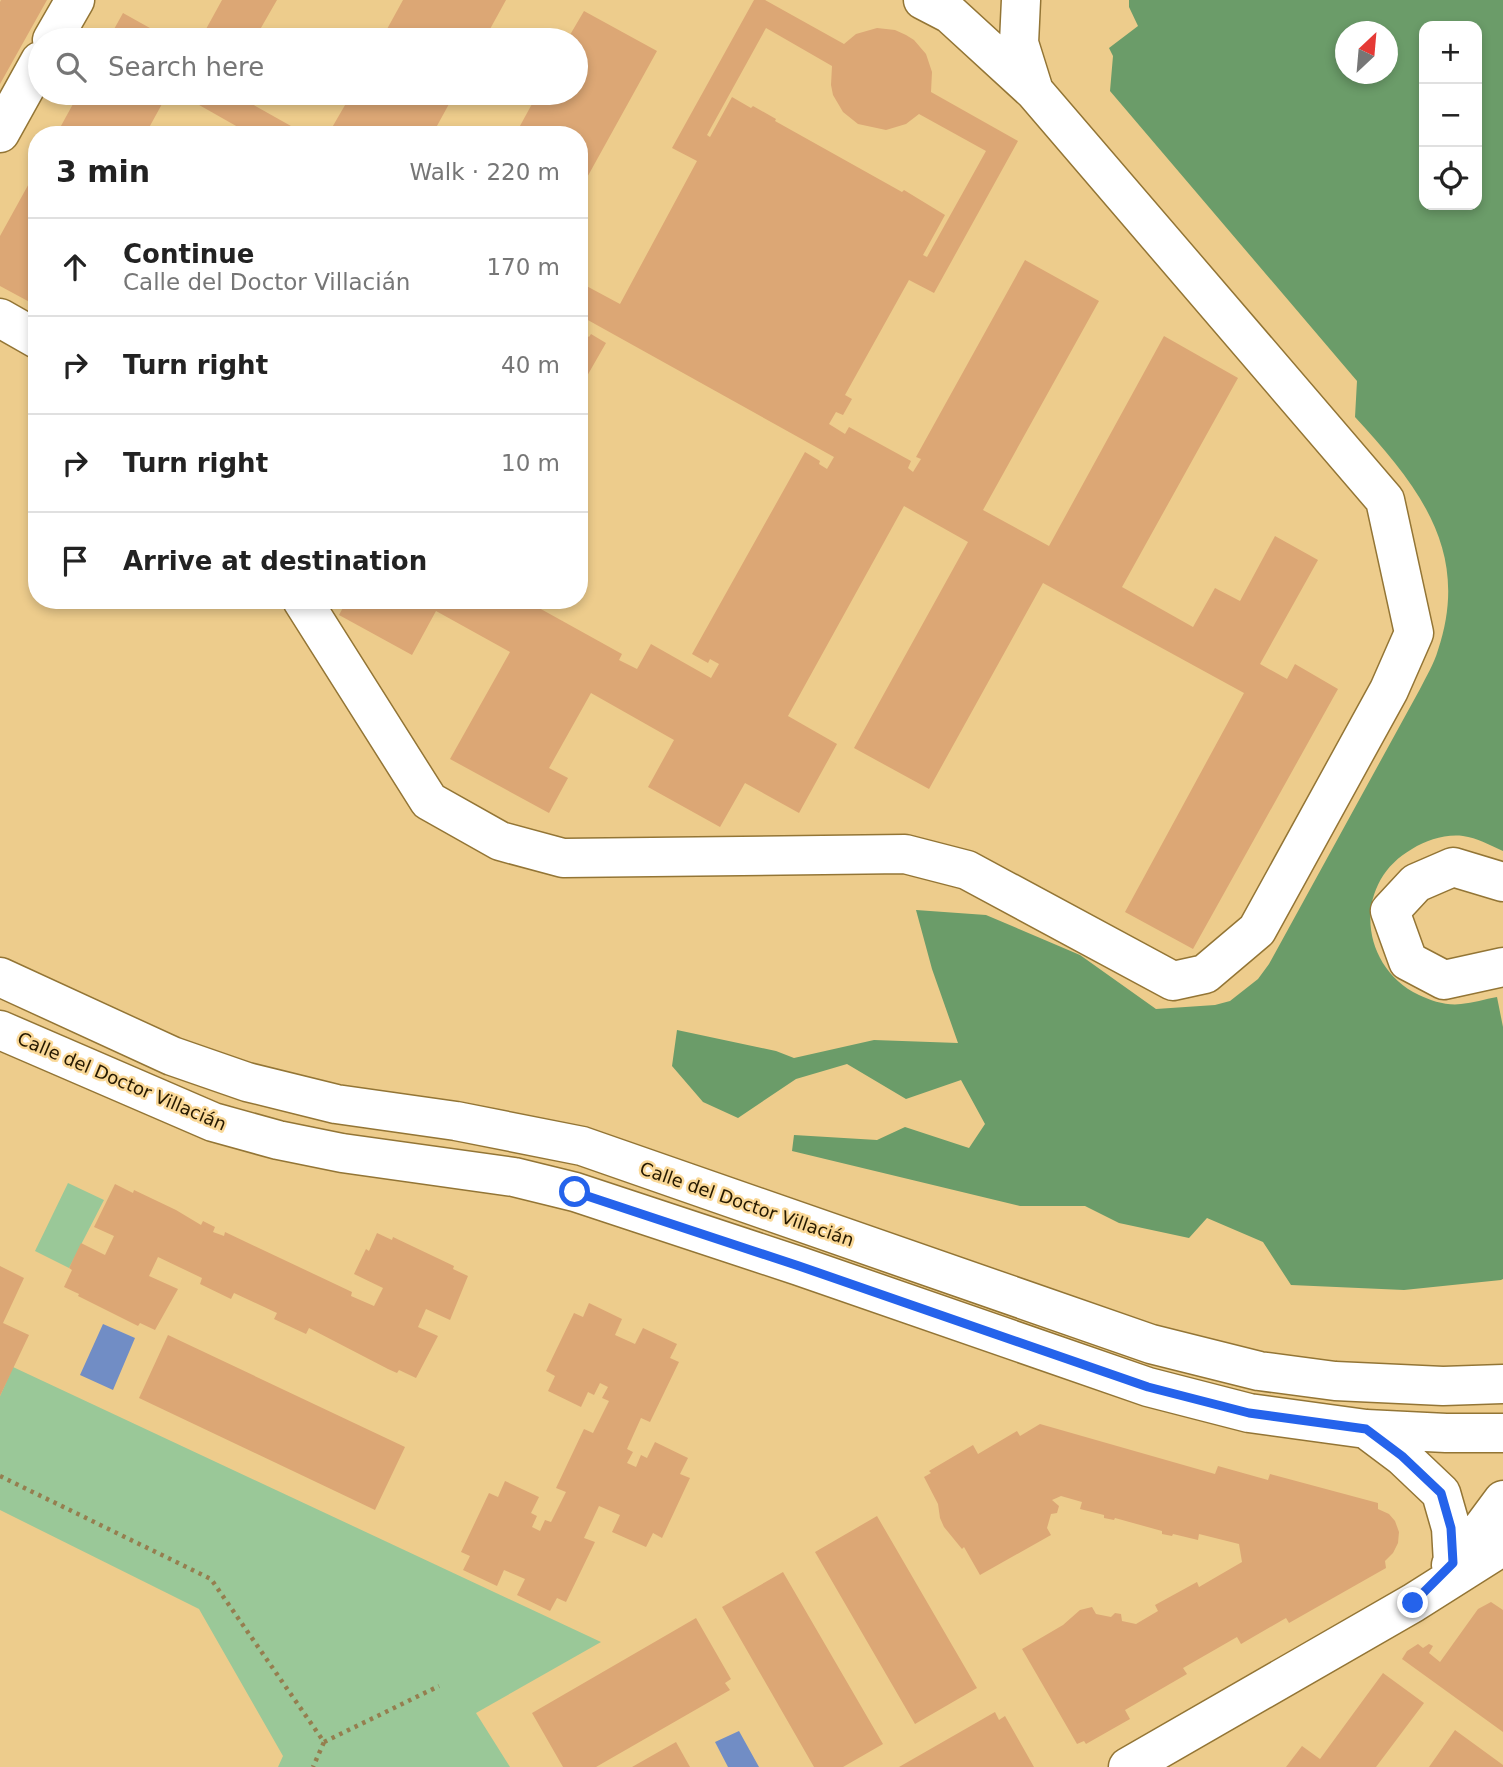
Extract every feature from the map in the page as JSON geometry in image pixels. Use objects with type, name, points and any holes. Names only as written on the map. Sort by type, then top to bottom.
[{"type":"street","points":[[59,28],[75,0]]},
{"type":"street","points":[[1021,0],[1019,43],[1034,91]]},
{"type":"street","points":[[308,609],[429,801],[500,841],[563,858],[905,854],[967,870],[1173,981],[1205,974],[1257,930],[1389,690],[1414,633],[1385,500],[1034,91],[946,5]]},
{"type":"street","points":[[0,133],[28,83]]},
{"type":"street","points":[[0,318],[28,334]]},
{"type":"street","points":[[1503,882],[1453,867],[1416,883],[1390,911],[1408,961],[1444,980],[1503,967]]},
{"type":"street","name":"Calle del Doctor Villacián","points":[[0,978],[172,1056],[247,1082],[336,1104],[456,1121],[582,1146],[1151,1344],[1259,1371],[1335,1381],[1443,1386],[1503,1384]]},
{"type":"street","name":"Calle del Doctor Villacián","points":[[0,1030],[214,1122],[278,1140],[342,1153],[514,1177],[575,1192],[799,1266],[1148,1387],[1249,1413],[1366,1429],[1503,1433]]},
{"type":"street","points":[[1366,1429],[1402,1456],[1441,1493],[1499,1525]]},
{"type":"street","points":[[1441,1493],[1451,1528],[1453,1563]]},
{"type":"street","points":[[1413,1603],[1453,1563],[1499,1525]]},
{"type":"street","points":[[1128,1767],[1413,1603],[1499,1525]]},
{"type":"path","points":[[0,1476],[212,1579],[324,1742]]},
{"type":"path","points":[[313,1767],[324,1742],[439,1686]]},
{"type":"green space","points":[[1129,0],[1503,0],[1503,851],[1463,836],[1430,840],[1412,849],[1393,864],[1379,882],[1372,902],[1370,924],[1384,965],[1399,982],[1419,995],[1456,1004],[1497,997],[1503,1027],[1501,1280],[1404,1290],[1291,1285],[1263,1242],[1207,1218],[1189,1238],[1119,1223],[1085,1206],[1020,1206],[792,1151],[794,1135],[877,1140],[905,1127],[969,1148],[985,1124],[961,1080],[906,1099],[847,1064],[796,1079],[738,1118],[703,1102],[672,1066],[677,1030],[776,1051],[794,1058],[874,1040],[958,1043],[932,969],[916,910],[986,915],[1080,955],[1156,1009],[1215,1005],[1230,1001],[1258,979],[1269,964],[1434,660],[1447,614],[1448,582],[1443,551],[1433,523],[1400,469],[1355,417],[1357,381],[1110,91],[1113,56],[1109,48],[1138,26],[1129,7]]},
{"type":"green space","points":[[68,1183],[104,1200],[69,1268],[35,1251]]},
{"type":"green space","points":[[13,1367],[601,1642],[476,1713],[510,1767],[278,1767],[283,1756],[199,1609],[0,1510],[0,1396]]},
{"type":"water","points":[[103,1324],[135,1338],[113,1390],[80,1375]]},
{"type":"water","points":[[739,1731],[759,1767],[728,1767],[715,1742]]},
{"type":"building","points":[[47,0],[31,28],[28,28],[28,34],[0,84],[0,2]]},
{"type":"building","points":[[222,0],[277,0],[261,28],[207,28]]},
{"type":"building","points":[[403,0],[506,0],[491,28],[388,28]]},
{"type":"building","points":[[754,0],[765,0],[844,44],[856,34],[877,28],[895,30],[906,35],[926,54],[932,72],[931,92],[1018,141],[934,293],[909,280],[845,395],[852,399],[843,415],[836,412],[829,424],[845,434],[849,427],[911,461],[908,468],[913,472],[921,459],[916,457],[1025,260],[1099,301],[983,510],[1049,546],[1164,336],[1238,378],[1122,587],[1193,627],[1215,588],[1240,601],[1275,536],[1318,560],[1260,664],[1287,679],[1295,664],[1338,689],[1193,949],[1125,912],[1244,693],[1043,583],[929,789],[854,748],[968,542],[904,506],[788,716],[837,744],[799,813],[745,783],[720,827],[648,787],[674,740],[591,693],[549,768],[568,778],[549,813],[450,759],[510,652],[436,611],[412,655],[339,615],[342,609],[541,609],[622,654],[619,660],[637,669],[651,644],[711,678],[719,664],[710,659],[708,663],[692,654],[805,452],[827,469],[834,457],[588,320],[588,287],[620,304],[697,161],[672,148]],"holes":[[[766,28],[832,66],[833,95],[843,112],[858,124],[886,130],[906,124],[919,114],[986,151],[927,257],[923,255],[945,215],[775,121],[776,119],[753,106],[751,108],[732,97],[710,137],[707,135]]]},
{"type":"building","points":[[584,11],[657,51],[588,176],[588,126],[520,126],[531,105],[588,105],[588,28],[574,28]]},
{"type":"building","points":[[123,13],[150,28],[115,28]]},
{"type":"building","points":[[72,105],[161,105],[150,126],[61,126]]},
{"type":"building","points":[[199,105],[254,105],[291,126],[236,126]]},
{"type":"building","points":[[345,105],[448,105],[437,126],[333,126]]},
{"type":"building","points":[[28,185],[28,301],[0,286],[0,236]]},
{"type":"building","points":[[591,334],[606,343],[588,374],[588,336]]},
{"type":"building","points":[[115,1184],[176,1210],[201,1225],[203,1221],[215,1227],[213,1232],[224,1236],[225,1232],[352,1292],[351,1296],[374,1306],[383,1288],[354,1274],[377,1233],[392,1240],[393,1237],[454,1266],[453,1269],[468,1276],[450,1320],[426,1309],[418,1327],[438,1336],[416,1378],[399,1370],[397,1373],[388,1369],[309,1328],[306,1334],[274,1319],[277,1313],[234,1293],[231,1299],[200,1284],[202,1278],[158,1257],[149,1276],[178,1289],[155,1330],[140,1323],[138,1326],[64,1287],[72,1270],[69,1268],[81,1243],[105,1255],[114,1236],[94,1227]]},
{"type":"building","points":[[0,1266],[24,1278],[3,1323],[29,1335],[0,1396]]},
{"type":"building","points":[[589,1303],[622,1319],[615,1335],[635,1344],[643,1328],[677,1344],[670,1358],[679,1362],[650,1422],[641,1418],[627,1449],[633,1452],[627,1463],[636,1467],[641,1455],[647,1458],[655,1442],[688,1458],[680,1474],[690,1478],[662,1538],[653,1533],[646,1547],[612,1532],[620,1515],[599,1506],[584,1538],[595,1542],[566,1602],[557,1598],[550,1611],[517,1595],[525,1579],[504,1570],[497,1586],[463,1570],[470,1556],[461,1552],[489,1493],[498,1497],[505,1481],[539,1497],[531,1513],[537,1516],[532,1527],[540,1531],[545,1520],[551,1522],[566,1492],[556,1488],[584,1429],[593,1433],[609,1401],[602,1398],[608,1387],[600,1383],[594,1395],[588,1392],[581,1407],[548,1391],[555,1376],[546,1371],[574,1313],[583,1317]]},
{"type":"building","points":[[168,1335],[405,1447],[375,1510],[139,1398]]},
{"type":"building","points":[[1040,1424],[1215,1474],[1218,1466],[1268,1480],[1270,1474],[1378,1503],[1378,1509],[1389,1514],[1395,1521],[1399,1532],[1398,1543],[1385,1561],[1386,1568],[1289,1623],[1286,1618],[1241,1644],[1237,1637],[1183,1668],[1187,1674],[1125,1710],[1130,1719],[1086,1744],[1084,1741],[1077,1744],[1022,1649],[1063,1625],[1080,1610],[1092,1607],[1096,1614],[1111,1617],[1115,1613],[1121,1614],[1122,1621],[1136,1624],[1158,1611],[1155,1605],[1197,1582],[1199,1587],[1242,1562],[1239,1544],[1199,1534],[1198,1540],[1162,1534],[1162,1531],[1115,1518],[1104,1518],[1104,1515],[1080,1509],[1082,1502],[1061,1496],[1052,1500],[1059,1506],[1057,1513],[1051,1514],[1047,1528],[1051,1535],[980,1575],[964,1547],[962,1549],[944,1527],[938,1504],[924,1477],[931,1473],[929,1471],[973,1445],[978,1454],[1017,1431],[1020,1436]]},
{"type":"building","points":[[877,1516],[977,1688],[915,1724],[815,1552]]},
{"type":"building","points":[[783,1572],[883,1744],[843,1767],[814,1767],[722,1607]]},
{"type":"building","points":[[1491,1602],[1503,1610],[1503,1732],[1402,1659],[1407,1651],[1418,1644],[1423,1648],[1429,1644],[1433,1646],[1429,1653],[1440,1662],[1478,1609]]},
{"type":"building","points":[[696,1618],[731,1679],[725,1683],[730,1690],[596,1767],[563,1767],[532,1713]]},
{"type":"building","points":[[1383,1673],[1424,1703],[1376,1767],[1286,1767],[1302,1746],[1320,1759]]},
{"type":"building","points":[[995,1712],[999,1720],[1005,1716],[1034,1767],[899,1767]]},
{"type":"building","points":[[1455,1730],[1503,1765],[1503,1767],[1429,1767]]},
{"type":"building","points":[[676,1742],[690,1767],[632,1767]]},
{"type":"route","points":[[575,1192],[799,1266],[1148,1387],[1249,1413],[1366,1429],[1402,1456],[1441,1493],[1451,1528],[1453,1563],[1413,1603]]}]
